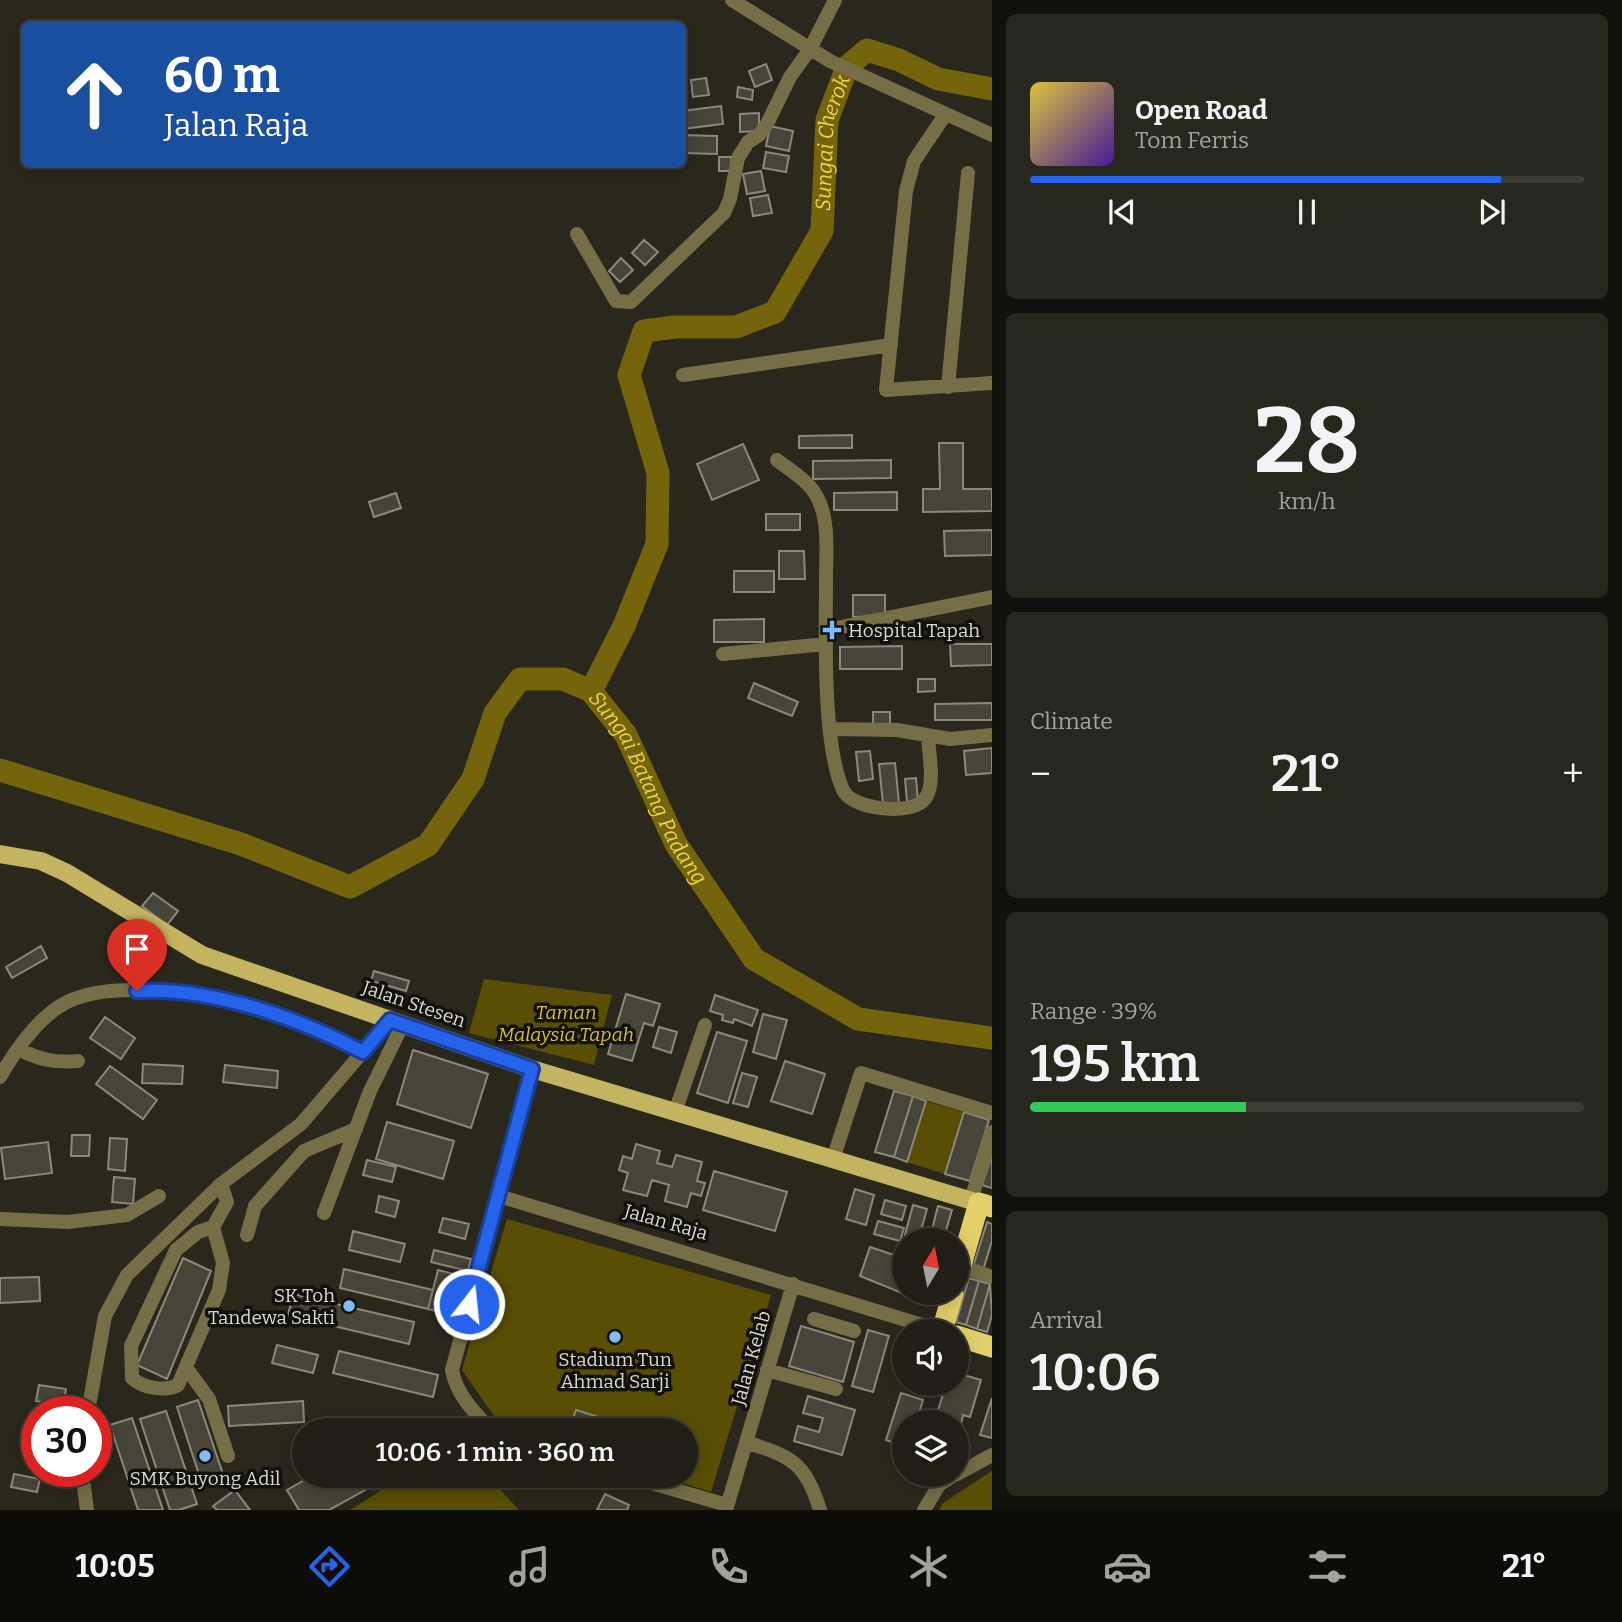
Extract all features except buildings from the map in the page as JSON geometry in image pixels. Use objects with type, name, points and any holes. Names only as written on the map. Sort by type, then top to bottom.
[{"type":"highway","points":[[970,1238],[981,1203]]},
{"type":"highway","points":[[969,1340],[992,1347]]},
{"type":"main road","name":"Jalan Stesen","points":[[0,854],[41,861],[67,873],[202,956],[532,1069],[981,1203]]},
{"type":"street","points":[[732,0],[830,61],[875,84],[992,135]]},
{"type":"street","points":[[578,234],[616,301],[631,302],[724,213],[730,199],[738,158],[748,142],[759,135],[767,124],[790,77],[810,49],[835,0]]},
{"type":"street","points":[[945,115],[914,161],[906,191],[886,390],[992,383]]},
{"type":"street","points":[[948,387],[968,173]]},
{"type":"street","points":[[683,375],[891,345]]},
{"type":"street","points":[[777,460],[807,484],[821,505],[826,538],[826,637],[834,767],[844,794],[860,804],[904,809],[917,806],[926,799],[930,780],[928,738]]},
{"type":"street","points":[[723,654],[826,637],[992,597]]},
{"type":"street","points":[[831,729],[897,730],[928,738],[992,735]]},
{"type":"street","points":[[0,1077],[45,1018],[67,1002],[100,993],[156,990],[207,998],[301,1022],[363,1052]]},
{"type":"street","points":[[91,1396],[106,1316],[127,1275],[221,1184],[301,1124],[363,1052],[397,1022]]},
{"type":"street","points":[[324,1213],[397,1022]]},
{"type":"street","points":[[675,1112],[705,1025]]},
{"type":"street","points":[[19,1049],[34,1058],[54,1063],[78,1061]]},
{"type":"street","points":[[482,1418],[462,1395],[454,1382],[452,1370],[532,1069]]},
{"type":"street","points":[[833,1159],[861,1073],[992,1113]]},
{"type":"street","points":[[247,1235],[255,1206],[304,1151],[356,1129]]},
{"type":"street","points":[[981,1203],[992,1132]]},
{"type":"street","points":[[213,1227],[223,1263],[219,1290],[187,1369],[178,1385],[170,1389],[138,1384],[132,1378],[131,1346],[176,1250],[198,1232],[213,1227],[227,1202],[221,1184]]},
{"type":"street","points":[[0,1219],[68,1222],[127,1215],[159,1196]]},
{"type":"street","name":"Jalan Raja","points":[[499,1196],[905,1319]]},
{"type":"street","points":[[970,1274],[992,1276]]},
{"type":"street","name":"Jalan Kelab","points":[[726,1508],[793,1284]]},
{"type":"street","points":[[839,1326],[847,1301]]},
{"type":"street","points":[[814,1319],[854,1331]]},
{"type":"street","points":[[187,1369],[209,1399],[228,1456]]},
{"type":"street","points":[[767,1370],[836,1389]]},
{"type":"street","points":[[746,1442],[788,1457],[802,1467],[820,1510]]},
{"type":"street","points":[[969,1467],[992,1455]]},
{"type":"street","points":[[84,1487],[87,1510]]},
{"type":"street","points":[[924,1510],[938,1487]]},
{"type":"street","points":[[664,1488],[726,1508]]},
{"type":"green space","name":"Taman Malaysia Tapah","points":[[484,979],[612,995],[594,1065],[469,1033]]},
{"type":"green space","points":[[926,1101],[964,1112],[945,1174],[907,1162]]},
{"type":"green space","name":"Stadium Tun Ahmad Sarji","points":[[507,1219],[771,1295],[711,1492],[698,1488],[698,1418],[498,1418],[462,1370]]},
{"type":"green space","points":[[992,1471],[992,1510],[939,1510],[943,1503]]},
{"type":"green space","points":[[385,1488],[499,1488],[519,1510],[350,1510]]},
{"type":"waterway","name":"Sungai Cherok","points":[[591,691],[624,626],[657,544],[658,473],[629,375],[644,331],[675,327],[736,327],[775,312],[822,231],[827,120],[847,67],[867,50],[899,60],[938,79],[992,89]]},
{"type":"waterway","name":"Sungai Batang Padang","points":[[0,770],[241,844],[350,887],[428,845],[473,779],[495,713],[520,679],[563,679],[591,691],[626,735],[676,844],[754,959],[858,1019],[992,1038]]},
{"type":"place","name":"Hospital Tapah","points":[[832,630]]},
{"type":"place","name":"SK Toh Tandewa Sakti","points":[[349,1306]]},
{"type":"place","name":"Stadium Tun Ahmad Sarji","points":[[615,1337]]},
{"type":"place","name":"SMK Buyong Adil","points":[[205,1456]]},
{"type":"route","points":[[137,991],[156,990],[207,998],[301,1022],[363,1052],[390,1020],[532,1069],[469,1304]]}]
